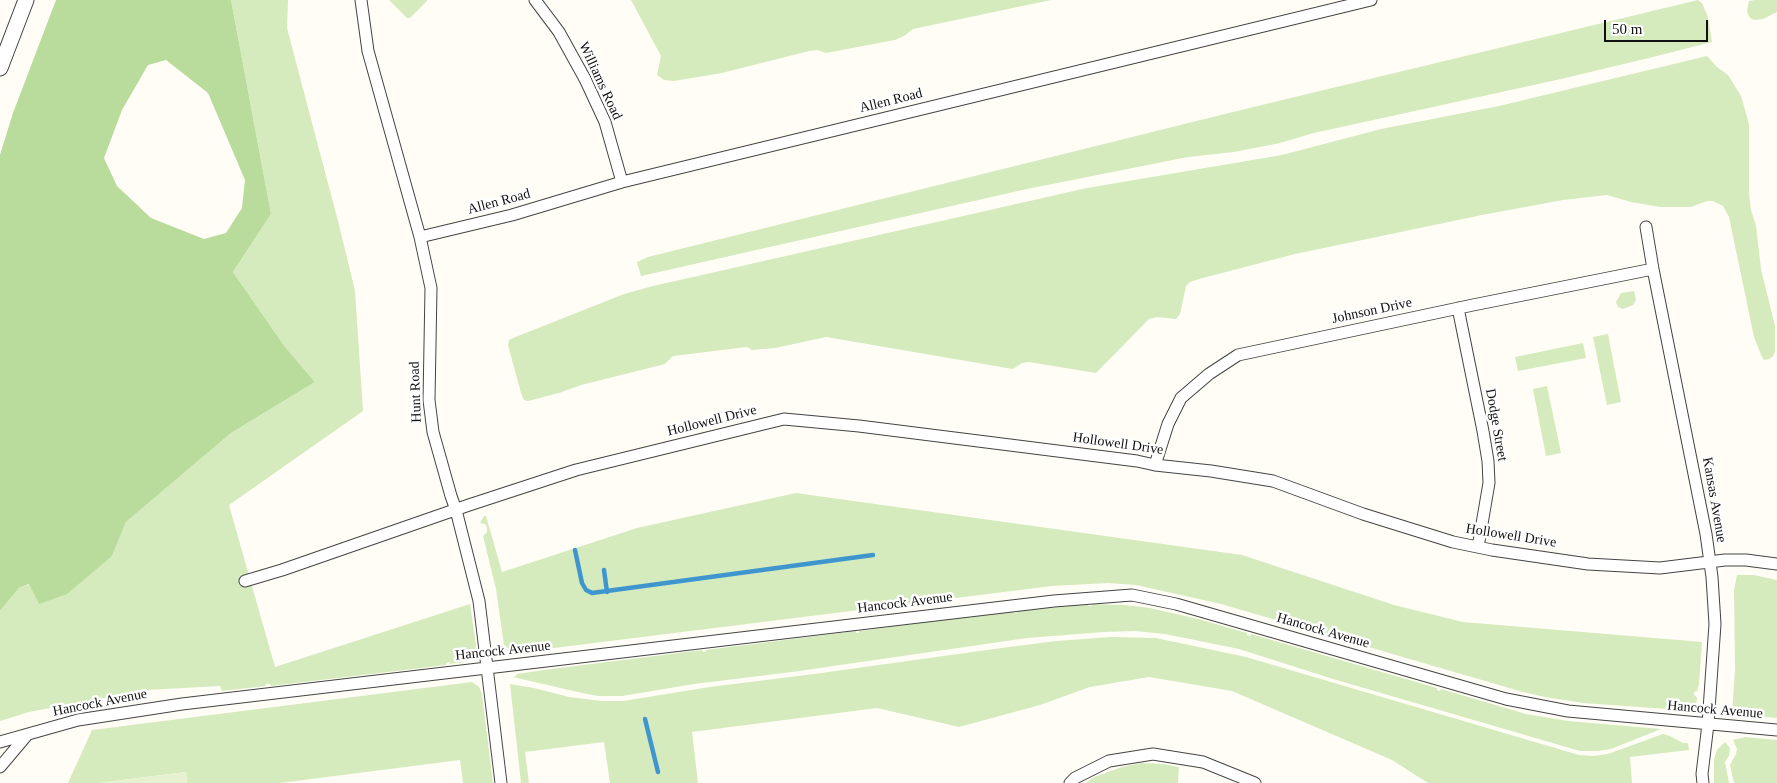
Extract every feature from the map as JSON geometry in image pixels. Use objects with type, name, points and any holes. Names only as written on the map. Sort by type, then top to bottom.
[{"type":"street","points":[[0,68],[26,0]]},
{"type":"street","name":"Hunt Road","points":[[361,0],[368,51],[420,237],[431,288],[428,400],[433,432],[456,510],[479,601],[501,783]]},
{"type":"street","name":"Williams Road","points":[[535,0],[559,32],[585,79],[604,122],[622,182]]},
{"type":"street","name":"Allen Road","points":[[420,237],[512,215],[622,182],[1371,0]]},
{"type":"street","name":"Kansas Avenue","points":[[1646,226],[1710,562],[1715,624],[1708,724],[1702,774],[1703,783]]},
{"type":"street","name":"Johnson Drive","points":[[1155,466],[1168,424],[1181,398],[1208,374],[1238,355],[1653,269]]},
{"type":"street","name":"Dodge Street","points":[[1458,308],[1484,431],[1488,461],[1489,483],[1478,547]]},
{"type":"street","name":"Hollowell Drive","points":[[245,581],[576,470],[784,419],[868,427],[1137,461],[1155,466],[1211,471],[1273,481],[1363,514],[1453,542],[1492,550],[1588,564],[1660,568],[1746,560],[1777,564]]},
{"type":"street","name":"Hancock Avenue","points":[[0,742],[78,720],[182,704],[1054,601],[1132,594],[1176,604],[1506,699],[1568,711],[1777,730]]},
{"type":"street","points":[[0,767],[27,734]]},
{"type":"street","points":[[1070,783],[1075,778],[1109,761],[1152,754],[1203,762],[1255,783]]},
{"type":"green space","points":[[56,0],[231,0],[271,214],[233,272],[285,347],[315,382],[231,433],[126,522],[112,556],[67,594],[39,604],[29,584],[19,588],[0,611],[0,155],[13,113]],"holes":[[[166,60],[208,93],[245,180],[242,208],[226,233],[204,239],[151,218],[117,186],[104,158],[122,110],[148,65]]]},
{"type":"green space","points":[[231,0],[288,0],[287,28],[355,291],[363,411],[229,505],[275,667],[470,604],[476,645],[475,653],[472,652],[470,656],[464,659],[464,662],[450,664],[449,662],[446,665],[271,686],[266,684],[266,686],[222,691],[220,686],[147,690],[29,712],[0,721],[0,611],[19,588],[112,556],[126,522],[231,433],[315,382],[285,347],[233,272],[271,214]]},
{"type":"green space","points":[[389,0],[427,1],[410,18],[407,18]]},
{"type":"green space","points":[[631,0],[1051,0],[913,29],[895,40],[826,53],[817,50],[809,51],[722,73],[674,81],[664,80],[657,75],[661,56]]},
{"type":"green space","points":[[1698,0],[1702,3],[1708,17],[1712,42],[1649,58],[1314,133],[1280,143],[1234,152],[1188,157],[1027,189],[641,276],[637,262],[648,257],[1245,109]]},
{"type":"green space","points":[[1777,0],[1777,12],[1763,19],[1754,20],[1750,18],[1747,12],[1749,1]]},
{"type":"green space","points":[[1707,56],[1728,75],[1741,96],[1749,124],[1749,193],[1751,210],[1756,226],[1761,269],[1775,326],[1775,352],[1769,359],[1764,360],[1754,337],[1729,217],[1723,206],[1713,201],[1707,201],[1691,207],[1660,207],[1631,202],[1607,195],[1563,200],[1482,215],[1295,254],[1190,282],[1186,286],[1180,314],[1176,319],[1157,317],[1149,319],[1096,373],[1029,362],[1022,363],[1013,369],[826,337],[775,348],[752,350],[747,347],[673,356],[665,364],[581,385],[528,401],[524,400],[521,393],[508,345],[509,340],[513,338],[624,294],[653,286],[1087,188],[1282,155],[1381,129],[1499,106]]},
{"type":"green space","points":[[1634,291],[1636,300],[1633,305],[1623,309],[1618,307],[1616,302],[1621,293]]},
{"type":"green space","points":[[1608,334],[1621,402],[1607,405],[1593,337]]},
{"type":"green space","points":[[1583,343],[1586,358],[1518,371],[1515,357]]},
{"type":"green space","points":[[1547,386],[1561,453],[1546,456],[1533,389]]},
{"type":"green space","points":[[796,493],[1242,555],[1394,605],[1463,622],[1702,642],[1699,684],[1697,691],[1694,692],[1697,699],[1696,704],[1693,703],[1685,710],[1680,710],[1583,703],[1545,697],[1221,604],[1136,585],[1108,583],[1052,586],[514,653],[510,653],[510,650],[504,645],[496,589],[483,536],[487,532],[487,527],[485,524],[480,523],[484,516],[486,516],[502,572],[637,528]]},
{"type":"green space","points":[[1737,575],[1754,575],[1777,580],[1777,718],[1732,714],[1735,670],[1734,590]]},
{"type":"green space","points":[[1088,604],[1088,606],[1092,606],[1091,604],[1124,605],[1150,608],[1198,619],[1247,633],[1250,636],[1251,634],[1437,688],[1440,691],[1441,689],[1526,714],[1568,721],[1661,729],[1611,749],[1580,751],[1333,679],[1239,649],[1165,634],[1135,631],[1027,638],[792,672],[694,684],[622,696],[598,696],[513,677],[517,674],[544,670],[702,650],[706,652],[706,650],[856,631],[856,633],[859,633],[859,631],[1014,611],[1014,613],[1017,613],[1017,611]]},
{"type":"green space","points":[[1111,637],[1156,638],[1246,657],[1579,755],[1594,756],[1608,754],[1663,734],[1683,743],[1688,743],[1689,750],[1630,757],[1632,783],[1428,783],[1392,760],[1232,691],[1149,677],[1090,687],[1040,705],[959,727],[877,708],[692,732],[698,783],[610,783],[604,742],[525,752],[529,783],[521,783],[510,684],[569,697],[602,701],[623,701],[710,687],[994,649],[1056,641]]},
{"type":"green space","points":[[472,682],[479,687],[482,694],[493,783],[463,783],[460,760],[280,783],[187,783],[186,772],[99,783],[68,783],[92,730]]},
{"type":"green space","points":[[1745,737],[1777,740],[1777,783],[1734,783],[1730,765],[1737,749],[1733,740]]},
{"type":"green space","points":[[1725,742],[1730,748],[1729,756],[1725,762],[1729,783],[1714,783],[1714,759],[1717,750]]},
{"type":"green space","points":[[1141,763],[1179,767],[1178,783],[1086,783],[1094,777],[1122,767]]},
{"type":"green space","points":[[186,772],[187,783],[99,783]]},
{"type":"waterway","points":[[575,550],[582,583],[586,590],[592,593],[873,555]]},
{"type":"waterway","points":[[604,570],[607,592]]},
{"type":"waterway","points":[[645,719],[658,772]]}]
